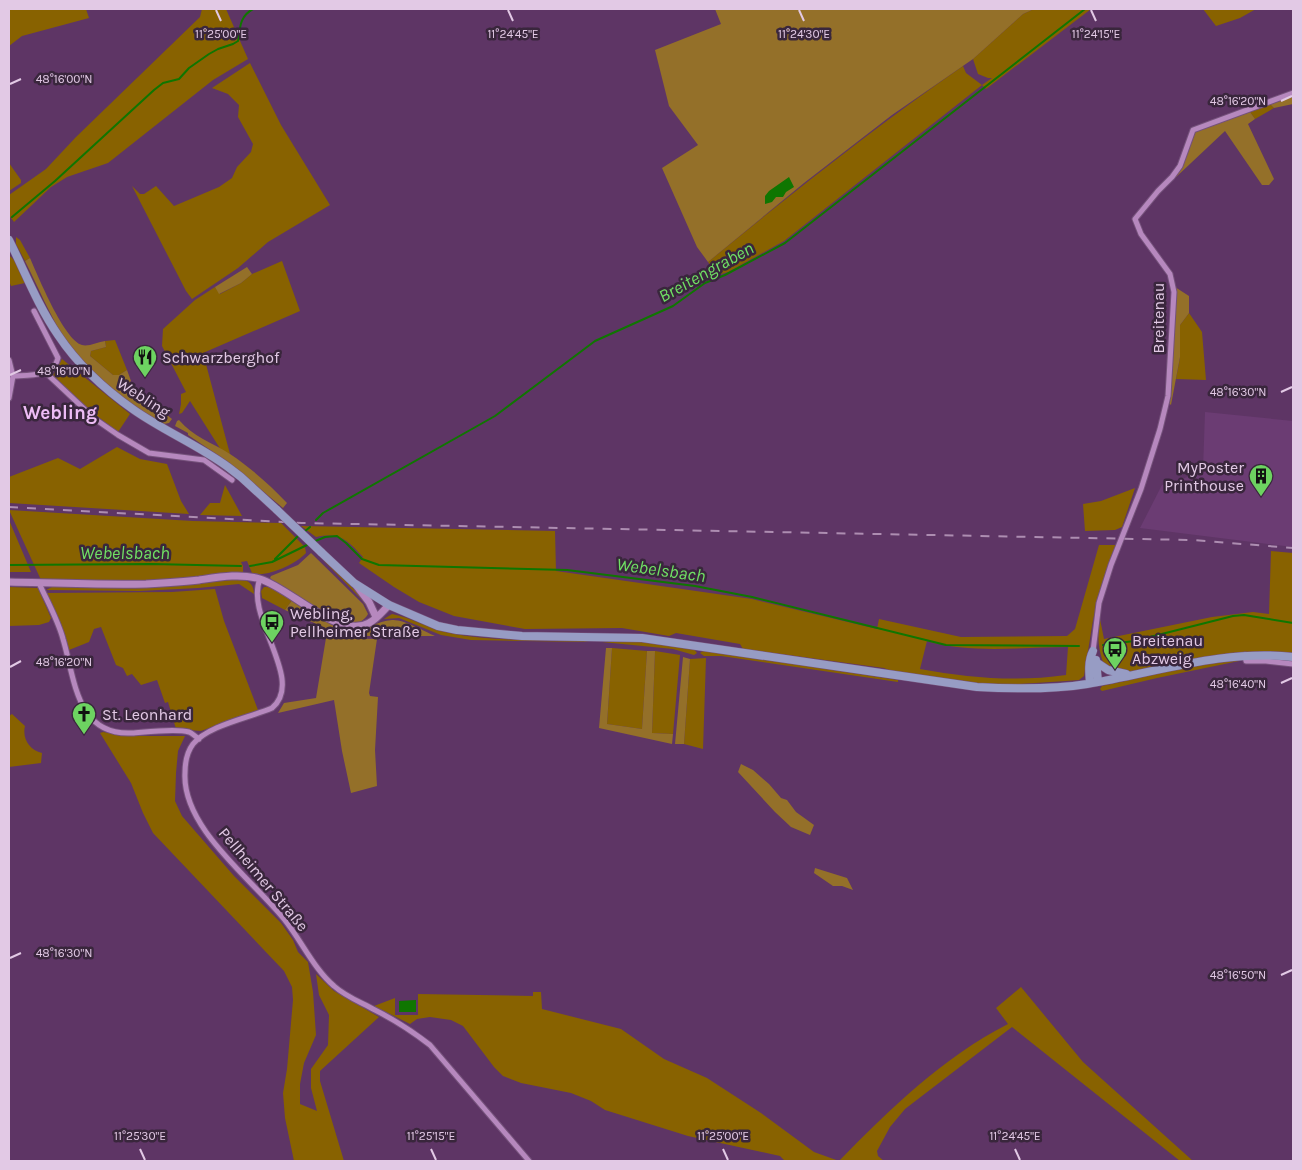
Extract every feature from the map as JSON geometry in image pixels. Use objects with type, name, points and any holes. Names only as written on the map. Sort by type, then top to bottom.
[{"type":"main road","name":"Webling","points":[[9,240],[39,304],[57,334],[83,367],[103,387],[135,410],[214,457],[241,477],[354,583],[389,605],[438,626],[483,633],[522,636],[642,638],[977,687],[1024,689],[1061,687],[1094,682],[1133,676],[1212,659],[1245,655],[1293,657]]},
{"type":"main road","points":[[1093,651],[1096,662],[1094,682]]},
{"type":"main road","points":[[1093,651],[1089,670],[1094,682]]},
{"type":"main road","points":[[1096,662],[1108,670],[1133,676]]},
{"type":"street","name":"Breitenau","points":[[1093,651],[1099,603],[1114,556],[1142,489],[1168,396],[1174,292],[1170,274],[1141,234],[1135,219],[1180,166],[1193,130],[1293,93]]},
{"type":"street","points":[[13,376],[46,373],[56,364],[58,358],[34,311]]},
{"type":"street","points":[[9,360],[13,376],[9,398]]},
{"type":"street","points":[[46,373],[95,418],[149,453],[204,460],[232,480]]},
{"type":"street","points":[[9,582],[146,584],[238,576],[260,579],[281,589],[337,623],[350,627],[369,623],[389,605]]},
{"type":"street","points":[[39,583],[63,637],[78,697],[95,724],[124,734],[171,731],[189,732],[199,739],[217,729],[272,708],[281,697],[282,679],[260,615],[257,586],[260,579]]},
{"type":"street","points":[[354,583],[369,602],[376,617]]},
{"type":"street","points":[[1245,655],[1246,661],[1293,664]]},
{"type":"street","name":"Pellheimer Straße","points":[[199,739],[192,745],[185,763],[185,786],[189,803],[219,848],[284,919],[326,979],[343,993],[403,1026],[430,1045],[529,1161]]},
{"type":"shaded area","points":[[9,9],[86,9],[89,18],[22,36],[9,46]]},
{"type":"shaded area","points":[[202,9],[226,9],[248,59],[213,80],[108,163],[67,177],[51,187],[14,222],[9,215],[9,195],[46,169],[76,137],[200,17]]},
{"type":"shaded area","points":[[715,9],[1034,9],[1023,14],[973,59],[892,115],[804,183],[708,262],[697,247],[662,168],[698,145],[669,106],[655,50],[721,24]]},
{"type":"shaded area","points":[[1034,9],[1091,9],[986,89],[982,85],[992,78],[978,74],[973,59],[1023,14]]},
{"type":"shaded area","points":[[1203,9],[1256,9],[1240,18],[1216,26]]},
{"type":"shaded area","points":[[250,63],[281,125],[330,205],[268,242],[238,268],[192,299],[186,291],[132,186],[140,194],[144,194],[156,186],[174,206],[219,187],[232,178],[237,167],[251,152],[253,144],[238,117],[239,105],[228,94],[212,88]]},
{"type":"shaded area","points":[[963,66],[966,73],[982,85],[784,241],[721,274],[715,271],[708,262],[833,162]]},
{"type":"shaded area","points":[[1293,97],[1293,104],[1274,108],[1269,103]]},
{"type":"shaded area","points":[[1269,103],[1274,108],[1255,119],[1250,112]]},
{"type":"shaded area","points":[[1250,112],[1255,119],[1248,124],[1274,179],[1269,185],[1262,185],[1225,131],[1174,179],[1183,163],[1194,132]]},
{"type":"shaded area","points":[[9,163],[21,180],[21,183],[9,191]]},
{"type":"shaded area","points":[[789,177],[794,187],[786,192],[783,197],[776,197],[772,202],[765,204],[765,196],[769,191]]},
{"type":"shaded area","points":[[16,237],[20,240],[30,258],[25,261],[16,244]]},
{"type":"shaded area","points":[[9,255],[14,260],[25,283],[11,286],[9,281]]},
{"type":"shaded area","points":[[30,258],[52,306],[67,332],[75,341],[82,345],[105,341],[106,347],[91,351],[90,356],[113,375],[119,375],[127,370],[131,381],[123,387],[165,417],[167,415],[172,419],[169,423],[164,424],[122,398],[85,366],[74,353],[54,321],[25,261]]},
{"type":"shaded area","points":[[282,261],[300,311],[203,353],[230,454],[221,450],[190,401],[182,413],[179,414],[181,394],[186,392],[162,346],[163,329],[195,300],[215,287],[220,294],[241,283],[252,274]]},
{"type":"shaded area","points":[[247,267],[252,274],[241,283],[219,294],[215,287]]},
{"type":"shaded area","points":[[1175,287],[1189,296],[1189,313],[1180,325],[1180,357],[1171,405],[1168,402]]},
{"type":"shaded area","points":[[1189,313],[1202,332],[1206,380],[1176,379],[1180,357],[1180,325]]},
{"type":"shaded area","points":[[115,340],[127,370],[119,375],[113,375],[90,356],[91,351],[106,347],[105,341]]},
{"type":"shaded area","points":[[62,359],[130,414],[118,432],[80,403],[52,377]]},
{"type":"shaded area","points":[[1205,412],[1293,421],[1293,547],[1140,528],[1162,485],[1178,481],[1203,470]]},
{"type":"shaded area","points":[[179,420],[190,431],[230,454],[260,477],[287,503],[283,508],[228,462],[188,435],[188,433],[175,426]]},
{"type":"shaded area","points":[[117,447],[140,459],[167,464],[181,501],[189,514],[9,503],[9,477],[58,458],[80,469]]},
{"type":"shaded area","points":[[225,485],[242,516],[200,515],[210,503],[220,503]]},
{"type":"shaded area","points":[[1135,488],[1122,527],[1115,530],[1085,531],[1083,504],[1101,501]]},
{"type":"shaded area","points":[[9,510],[193,521],[281,523],[305,547],[306,553],[281,569],[265,574],[252,573],[247,561],[241,562],[243,573],[182,579],[140,581],[41,580]]},
{"type":"shaded area","points":[[9,520],[31,572],[9,572]]},
{"type":"shaded area","points":[[301,526],[555,531],[556,571],[752,599],[877,629],[879,619],[961,637],[1067,636],[1075,629],[1099,545],[1116,545],[1102,585],[1093,620],[1084,676],[1079,680],[1006,685],[972,683],[891,671],[884,668],[743,649],[740,644],[676,633],[669,636],[622,628],[525,629],[454,616],[419,602],[359,563],[363,557],[343,539],[332,536],[316,537]],"holes":[[[927,641],[979,649],[1068,647],[1066,675],[1011,679],[957,675],[920,669]]]},
{"type":"shaded area","points":[[1271,551],[1293,553],[1293,653],[1230,653],[1134,671],[1118,671],[1104,665],[1099,642],[1100,619],[1104,639],[1212,617],[1253,612],[1269,614]]},
{"type":"shaded area","points":[[311,553],[363,604],[368,614],[363,620],[355,623],[341,621],[300,599],[270,578],[298,565]]},
{"type":"shaded area","points":[[324,561],[366,601],[369,610],[362,600]]},
{"type":"shaded area","points":[[240,579],[246,580],[250,584],[254,594],[239,584],[139,591],[46,590],[52,587],[165,587]]},
{"type":"shaded area","points":[[9,587],[38,588],[51,618],[49,622],[39,625],[9,626]]},
{"type":"shaded area","points":[[264,587],[276,589],[293,599],[285,610],[262,598],[261,591]]},
{"type":"shaded area","points":[[215,589],[224,621],[258,710],[201,731],[176,729],[168,702],[165,703],[157,680],[141,685],[132,674],[127,676],[123,668],[116,665],[101,627],[94,629],[89,642],[69,650],[65,636],[45,593],[172,592]]},
{"type":"shaded area","points":[[293,599],[325,621],[347,630],[359,630],[380,622],[397,620],[435,636],[358,636],[337,633],[285,610]]},
{"type":"shaded area","points":[[392,614],[443,631],[466,636],[498,639],[580,640],[589,642],[471,640],[441,635],[399,618],[384,619]]},
{"type":"shaded area","points":[[326,638],[377,639],[369,693],[370,696],[378,697],[375,750],[377,786],[351,793],[334,700],[278,713],[284,703],[316,698]]},
{"type":"shaded area","points":[[614,640],[646,642],[694,649],[697,653],[694,655],[673,649],[602,642]]},
{"type":"shaded area","points":[[606,648],[612,648],[607,724],[642,729],[647,651],[655,651],[652,733],[673,734],[672,744],[599,728]]},
{"type":"shaded area","points":[[612,648],[647,651],[642,729],[607,724]]},
{"type":"shaded area","points":[[704,650],[898,680],[898,682],[721,656],[704,656],[700,653]]},
{"type":"shaded area","points":[[655,651],[680,655],[673,734],[652,733]]},
{"type":"shaded area","points":[[683,657],[690,659],[684,744],[675,744]]},
{"type":"shaded area","points":[[706,658],[703,749],[684,744],[690,659]]},
{"type":"shaded area","points":[[1235,659],[1239,661],[1102,691],[1100,689],[1102,686]]},
{"type":"shaded area","points":[[12,714],[25,726],[26,739],[30,746],[42,753],[41,763],[9,767],[9,716]]},
{"type":"shaded area","points":[[100,733],[130,736],[185,736],[178,751],[176,773],[175,801],[182,816],[234,876],[281,923],[293,940],[298,952],[308,962],[313,992],[316,1035],[304,1063],[300,1084],[300,1104],[317,1111],[311,1088],[311,1069],[328,1045],[329,1015],[319,995],[316,974],[334,991],[379,1017],[320,1071],[320,1081],[344,1161],[294,1161],[285,1118],[283,1093],[293,1000],[292,987],[284,971],[153,833],[131,783]]},
{"type":"shaded area","points":[[741,764],[753,770],[781,798],[787,800],[796,812],[814,825],[810,835],[791,827],[775,812],[738,772]]},
{"type":"shaded area","points":[[815,868],[847,878],[853,890],[842,886],[833,886],[814,873]]},
{"type":"shaded area","points":[[1021,987],[1083,1062],[1193,1161],[1180,1161],[1012,1027],[905,1109],[890,1127],[877,1151],[878,1156],[884,1161],[839,1161],[897,1104],[939,1068],[984,1037],[1008,1024],[996,1008]]},
{"type":"shaded area","points":[[533,992],[541,992],[542,1009],[621,1029],[664,1059],[707,1078],[761,1113],[814,1152],[839,1161],[785,1161],[780,1156],[688,1136],[605,1110],[591,1101],[571,1093],[521,1083],[503,1076],[463,1026],[451,1020],[430,1017],[417,1019],[410,1024],[374,1006],[395,998],[395,1015],[418,1015],[418,994],[533,996]]},
{"type":"shaded area","points":[[416,1000],[416,1012],[399,1012],[399,1001]]},
{"type":"waterway","points":[[12,217],[55,181],[154,90],[163,83],[179,79],[189,68],[209,54],[238,41],[243,19],[253,9]]},
{"type":"waterway","name":"Breitengraben","points":[[316,520],[323,513],[495,416],[595,341],[673,306],[705,283],[725,275],[785,243],[1085,9]]},
{"type":"waterway","name":"Breitengraben","points":[[304,532],[310,527]]},
{"type":"waterway","name":"Breitengraben","points":[[275,559],[300,534]]},
{"type":"waterway","name":"Webelsbach","points":[[313,542],[325,537],[337,536],[362,559],[379,565],[567,570],[695,586],[752,597],[946,645],[1079,646]]},
{"type":"waterway","name":"Breitengraben","points":[[250,566],[272,562],[309,544]]},
{"type":"waterway","name":"Webelsbach","points":[[9,565],[152,564],[241,566]]},
{"type":"waterway","name":"Webelsbach","points":[[1103,645],[1134,641],[1233,616],[1244,615],[1293,623]]},
{"type":"railway","points":[[9,507],[302,523],[1192,540],[1293,548]]},
{"type":"place","name":"Schwarzberghof","points":[[145,378]]},
{"type":"place","name":"MyPoster Printhouse","points":[[1261,497]]},
{"type":"place","name":"Webling, Pellheimer Straße","points":[[272,643]]},
{"type":"place","name":"Breitenau Abzweig","points":[[1115,670]]},
{"type":"place","name":"St. Leonhard","points":[[84,735]]},
{"type":"district","name":"Webling","points":[[60,412]]}]
